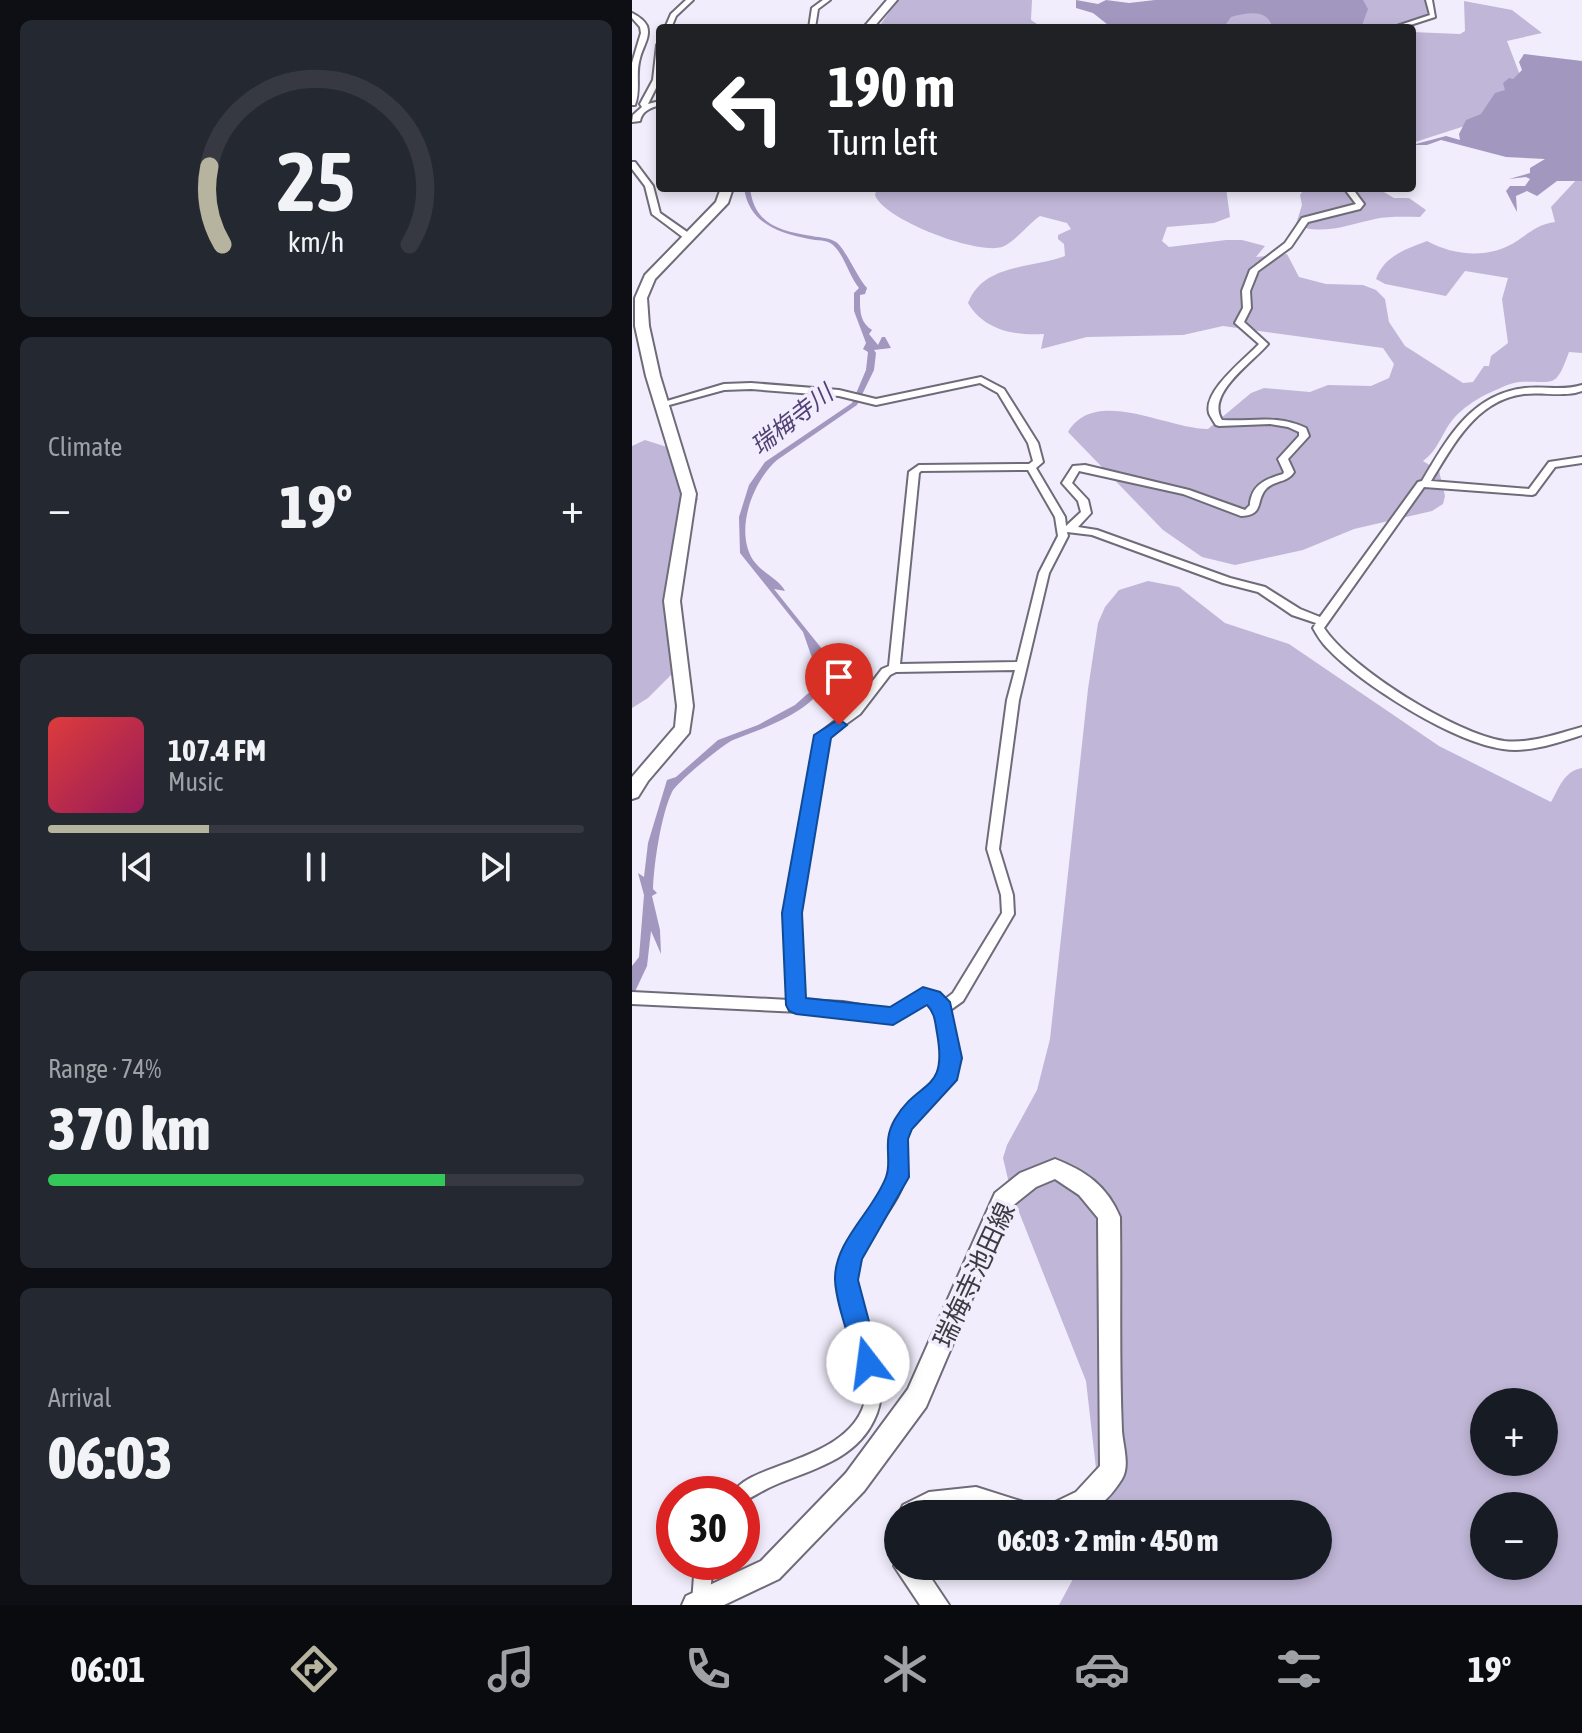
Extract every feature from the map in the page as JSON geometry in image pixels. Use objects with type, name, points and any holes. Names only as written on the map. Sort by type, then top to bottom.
[{"type":"main road","points":[[871,24],[892,0]]},
{"type":"main road","points":[[632,792],[683,729],[685,706],[672,601],[689,494],[642,326],[641,298],[649,278],[722,203],[726,192]]},
{"type":"main road","name":"瑞梅寺池田線","points":[[698,1604],[770,1570],[855,1482],[917,1398],[1003,1200],[1028,1180],[1055,1169],[1078,1177],[1098,1197],[1109,1217],[1113,1470],[1086,1500]]},
{"type":"main road","points":[[917,1580],[936,1605]]},
{"type":"street","points":[[670,24],[673,15],[690,0]]},
{"type":"street","points":[[813,24],[815,8],[827,0]]},
{"type":"street","points":[[1408,24],[1433,16],[1429,0]]},
{"type":"street","points":[[632,15],[642,25],[645,40],[635,64],[638,86],[632,103]]},
{"type":"street","points":[[646,107],[644,104],[656,82]]},
{"type":"street","points":[[632,124],[646,107],[656,104]]},
{"type":"street","points":[[632,164],[649,186],[656,214],[687,236]]},
{"type":"street","points":[[943,1008],[958,997],[1008,914],[1007,895],[993,849],[1020,666],[1033,626],[1044,573],[1066,529],[1086,513],[1083,500],[1067,483],[1076,468],[1085,468],[1186,492],[1247,513],[1255,506],[1259,487],[1287,476],[1289,472],[1283,459],[1300,444],[1303,430],[1288,422],[1271,419],[1219,423],[1213,418],[1212,411],[1216,396],[1225,383],[1264,344],[1239,323],[1247,308],[1246,291],[1254,270],[1288,245],[1305,220],[1357,207],[1360,204],[1351,192]]},
{"type":"street","points":[[662,404],[724,387],[773,387],[846,394],[876,402],[958,383],[987,382],[1001,391],[1033,443],[1038,462],[1031,467],[919,468],[914,472],[894,668]]},
{"type":"street","points":[[1425,484],[1462,424],[1478,407],[1497,396],[1515,392],[1561,392],[1582,388]]},
{"type":"street","points":[[1582,460],[1552,464],[1532,492],[1421,484],[1320,621],[1318,632],[1340,653],[1419,710],[1470,736],[1503,745],[1517,745],[1582,731]]},
{"type":"street","points":[[1031,467],[1066,529]]},
{"type":"street","points":[[1066,529],[1093,532],[1227,581],[1261,589],[1296,612],[1320,621]]},
{"type":"street","points":[[796,1005],[792,913],[823,735],[856,711],[886,672],[894,668],[1020,666]]},
{"type":"street","points":[[639,999],[796,1005],[893,1016],[923,996],[933,998],[943,1008],[951,1043],[949,1074],[904,1123],[897,1139],[898,1177],[851,1256],[847,1280],[872,1384],[869,1414],[833,1454],[817,1463],[771,1476],[760,1483]]},
{"type":"street","points":[[698,1604],[701,1580]]},
{"type":"shaded area","points":[[898,0],[1032,0],[1031,20],[1037,24],[881,24]]},
{"type":"shaded area","points":[[1076,0],[1098,4],[1106,0],[1129,3],[1155,0],[1363,0],[1368,9],[1362,24],[1271,24],[1266,17],[1250,13],[1231,17],[1226,24],[1107,24],[1093,13],[1076,8]]},
{"type":"shaded area","points":[[1361,0],[1433,0],[1427,16],[1412,24],[1346,24]]},
{"type":"shaded area","points":[[1464,1],[1512,10],[1542,33],[1507,41],[1523,83],[1471,124],[1416,142],[1416,32],[1460,34],[1465,31]]},
{"type":"shaded area","points":[[1262,10],[1278,24],[1217,24],[1233,11]]},
{"type":"shaded area","points":[[1524,54],[1582,61],[1582,181],[1557,181],[1537,196],[1527,191],[1516,196],[1517,212],[1506,191],[1510,186],[1525,186],[1530,179],[1509,179],[1530,173],[1530,168],[1545,159],[1506,157],[1441,140],[1427,145],[1416,144],[1446,136],[1460,140],[1459,134],[1466,120],[1481,114],[1495,93],[1505,90],[1503,83],[1522,70],[1519,62]]},
{"type":"shaded area","points":[[1578,178],[1582,178],[1582,353],[1569,352],[1560,373],[1552,381],[1507,385],[1477,399],[1455,417],[1423,461],[1439,471],[1445,496],[1443,504],[1432,511],[1354,529],[1303,550],[1235,565],[1202,557],[1163,530],[1068,432],[1080,419],[1096,412],[1113,411],[1208,429],[1251,393],[1264,388],[1310,392],[1328,385],[1371,386],[1389,378],[1394,364],[1383,348],[1223,326],[1183,335],[1087,337],[1041,349],[1044,334],[1022,334],[991,325],[982,320],[968,303],[975,290],[996,274],[1065,256],[1064,244],[1058,235],[1071,229],[1067,223],[1040,216],[1002,247],[972,246],[912,224],[882,204],[875,195],[876,192],[1227,192],[1230,217],[1214,223],[1167,227],[1162,241],[1169,247],[1242,240],[1265,246],[1256,257],[1287,254],[1299,277],[1326,284],[1363,285],[1376,290],[1385,299],[1389,322],[1405,346],[1463,383],[1473,382],[1484,366],[1489,366],[1491,356],[1508,343],[1502,299],[1508,278],[1465,271],[1446,296],[1385,284],[1376,279],[1380,271],[1397,254],[1427,241],[1449,250],[1472,253],[1506,247],[1539,227],[1555,222],[1551,207]]},
{"type":"shaded area","name":"瑞梅寺川","points":[[745,192],[751,192],[757,210],[770,224],[830,239],[840,245],[867,288],[865,294],[860,295],[860,305],[862,319],[872,330],[869,334],[878,345],[885,337],[891,348],[874,350],[874,370],[857,405],[777,460],[760,480],[754,493],[746,521],[748,548],[757,565],[785,591],[774,589],[822,649],[831,651],[822,654],[830,679],[799,710],[774,724],[733,740],[675,787],[665,813],[653,889],[657,893],[652,896],[660,930],[661,954],[651,931],[647,966],[632,998],[632,966],[639,957],[644,895],[638,873],[644,877],[648,843],[667,780],[676,777],[718,740],[758,725],[795,705],[814,688],[819,678],[803,632],[740,553],[739,517],[749,485],[765,462],[852,403],[866,370],[868,352],[863,349],[866,343],[854,311],[854,293],[859,288],[841,255],[827,242],[786,233],[766,224],[758,218]]},
{"type":"shaded area","points":[[1302,192],[1384,192],[1394,198],[1409,198],[1426,210],[1420,217],[1380,218],[1325,229],[1305,228],[1296,224],[1302,205]]},
{"type":"shaded area","points":[[645,440],[667,447],[698,499],[669,565],[674,672],[648,698],[632,708],[632,446]]},
{"type":"shaded area","points":[[1148,581],[1179,587],[1225,623],[1289,644],[1439,746],[1551,802],[1566,776],[1582,768],[1582,1605],[1059,1605],[1072,1580],[1332,1580],[1332,1500],[1097,1500],[1086,1381],[1011,1192],[1003,1158],[1037,1090],[1050,1039],[1088,689],[1098,623],[1105,607],[1119,590]]},
{"type":"route","points":[[839,725],[823,735],[792,913],[796,1005],[893,1016],[923,996],[933,998],[943,1008],[952,1058],[949,1074],[939,1088],[904,1123],[897,1139],[898,1177],[880,1212],[851,1256],[847,1280],[868,1363]]}]
